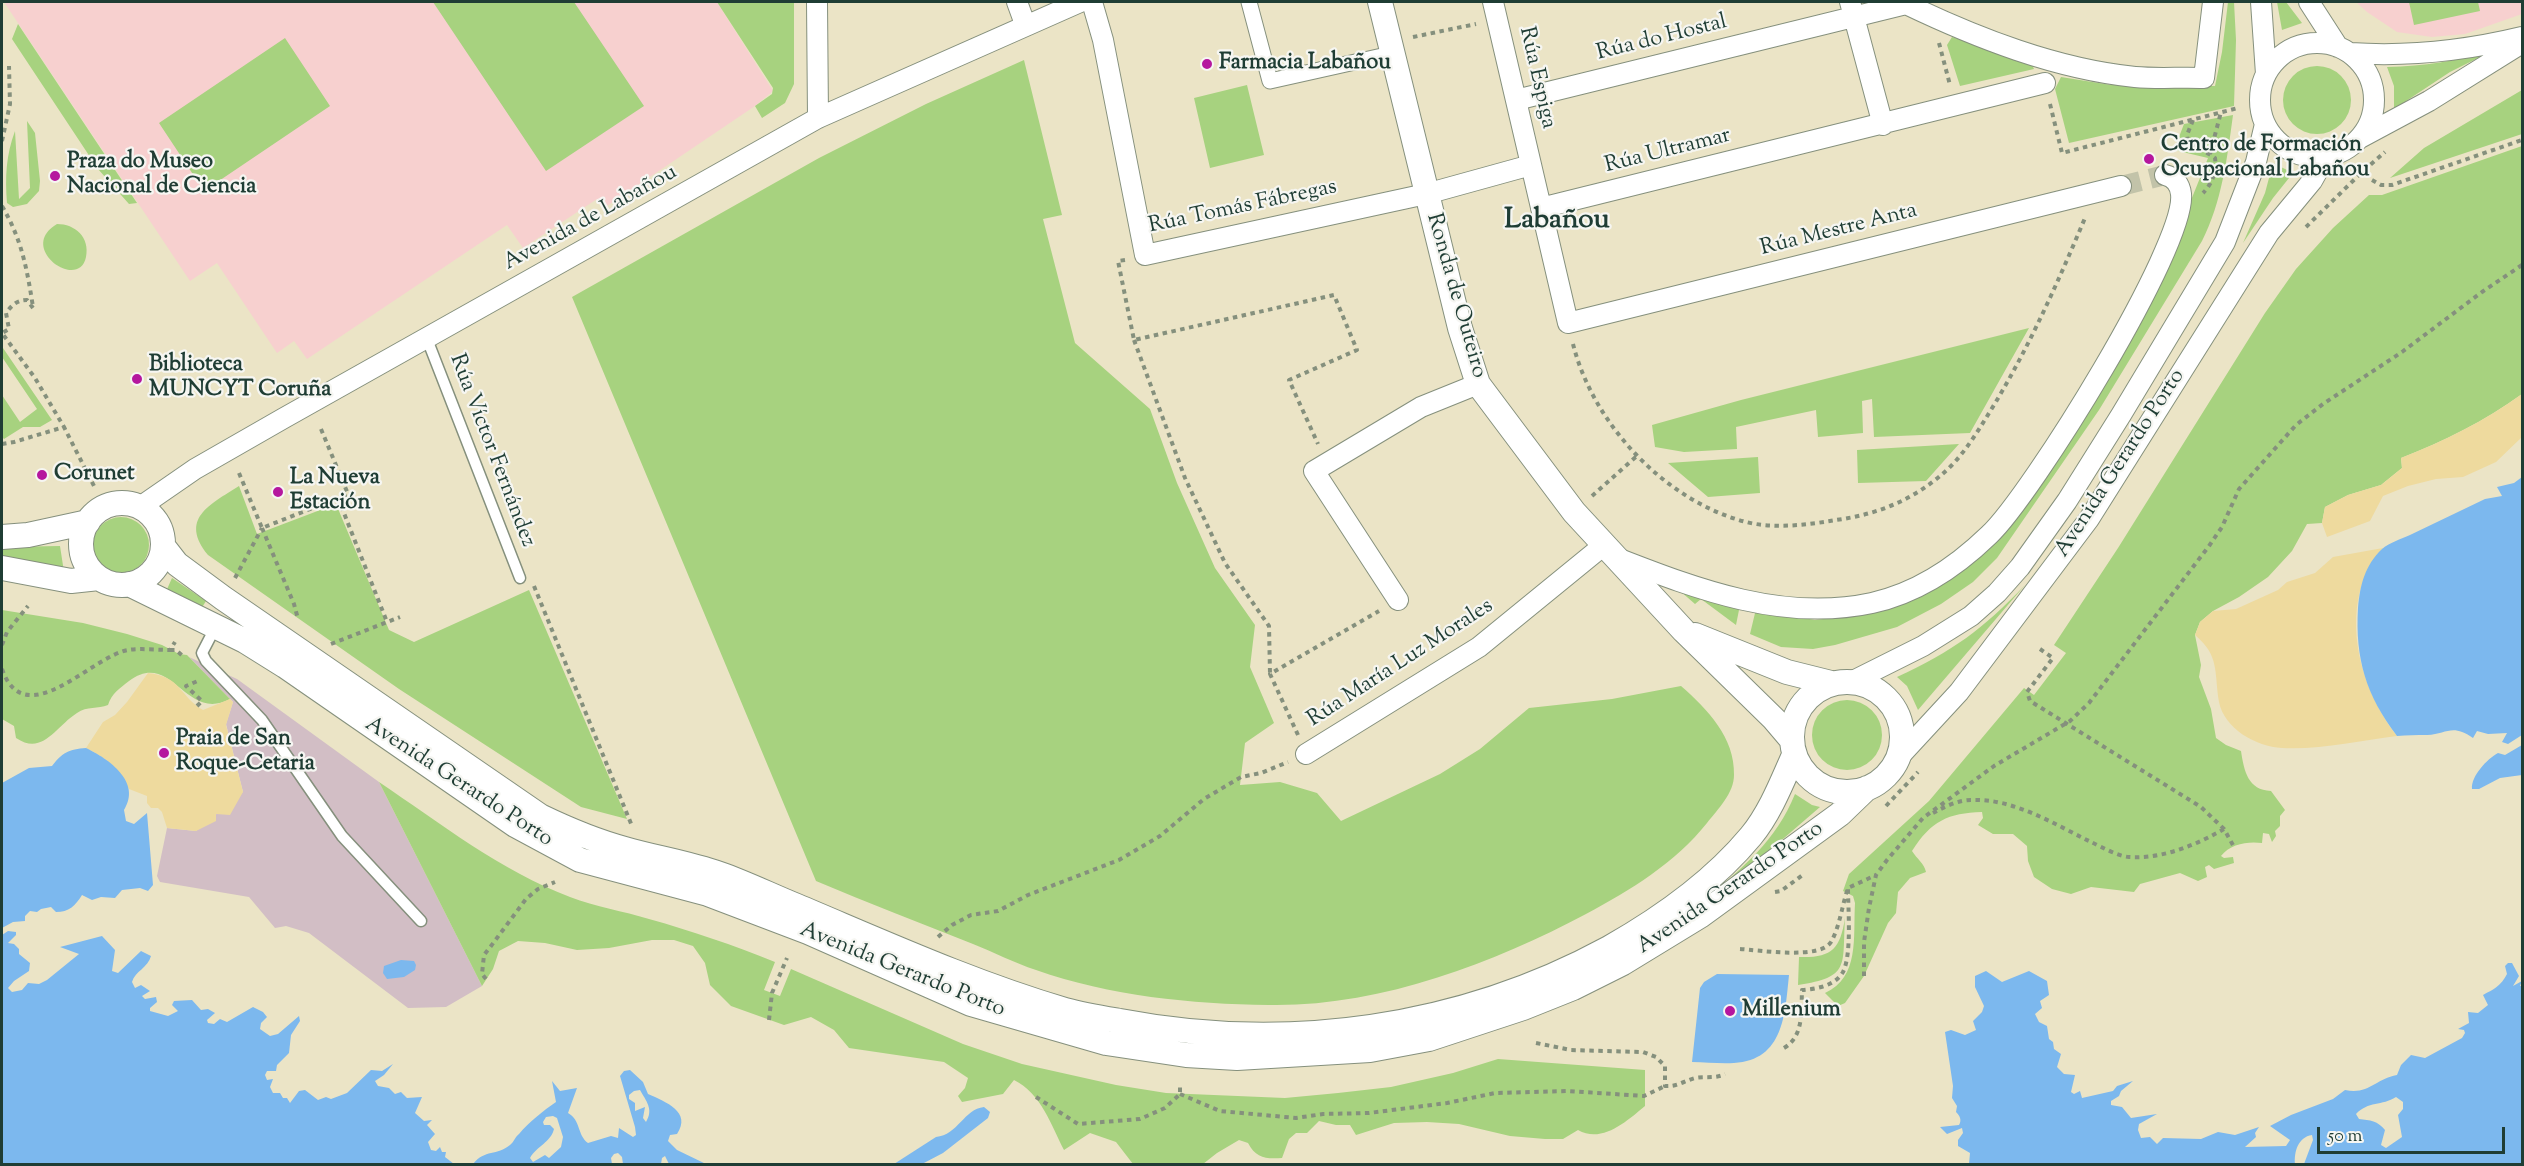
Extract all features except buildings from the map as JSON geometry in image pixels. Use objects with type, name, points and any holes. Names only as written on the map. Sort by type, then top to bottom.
[{"type":"street","points":[[817,2],[818,118]]},
{"type":"street","points":[[1017,2],[1025,24]]},
{"type":"street","name":"Avenida de Labañou","points":[[140,507],[195,469],[818,118],[1025,24],[1080,2]]},
{"type":"street","name":"Rúa Tomás Fábregas","points":[[1092,2],[1103,40],[1145,255],[1426,194]]},
{"type":"street","points":[[1249,2],[1269,81],[1390,48]]},
{"type":"street","name":"Ronda de Outeiro","points":[[1380,2],[1460,328],[1478,384],[1574,512],[1793,747]]},
{"type":"street","name":"Rúa do Hostal","points":[[1516,100],[1852,9],[1906,4],[1965,32],[2078,68],[2136,77],[2204,78],[2213,2]]},
{"type":"street","points":[[2261,2],[2266,74]]},
{"type":"street","points":[[2309,2],[2344,50],[2363,66],[2372,84],[2374,102],[2370,121],[2360,138]]},
{"type":"street","points":[[1852,9],[1883,125]]},
{"type":"street","name":"Rúa Espiga","points":[[1495,11],[1568,322]]},
{"type":"street","points":[[2523,37],[2478,48],[2434,54],[2393,56],[2344,50],[2322,43],[2305,44],[2289,50],[2276,60],[2266,74],[2260,90],[2260,108],[2265,124],[2275,140],[2290,151],[2308,156],[2326,156],[2344,150],[2360,138],[2429,101],[2523,43]]},
{"type":"street","name":"Rúa Ultramar","points":[[1541,208],[1948,109],[2044,83]]},
{"type":"street","name":"Avenida Gerardo Porto","points":[[1842,682],[1923,646],[1971,616],[1997,593],[2020,567],[2067,501],[2225,242],[2256,162],[2265,124]]},
{"type":"street","name":"Avenida Gerardo Porto","points":[[1898,758],[1959,692],[2090,519],[2269,233],[2312,181],[2326,156]]},
{"type":"street","name":"Rúa Espiga","points":[[1426,194],[1531,165]]},
{"type":"street","points":[[1609,551],[1706,591],[1792,608],[1832,609],[1875,602],[1930,581],[1990,535],[2021,498],[2053,450],[2144,294],[2179,212],[2181,195],[2175,180],[2165,175]]},
{"type":"street","name":"Rúa Mestre Anta","points":[[1568,322],[2121,186]]},
{"type":"street","points":[[1398,600],[1314,471],[1421,406],[1478,384]]},
{"type":"street","points":[[2,537],[28,535],[88,522],[105,507],[117,503],[140,507],[151,513],[158,523],[164,546],[161,557],[149,575],[129,584],[118,585],[99,578],[90,569],[81,546],[88,522]]},
{"type":"street","name":"Avenida Gerardo Porto","points":[[164,546],[177,564],[223,598],[540,816],[571,831],[622,849],[719,874],[916,956],[1067,1011],[1138,1025],[1200,1033],[1266,1036],[1326,1033],[1390,1025],[1458,1010],[1534,985],[1578,965],[1638,932],[1688,897],[1722,868],[1754,833],[1776,795],[1793,747]]},
{"type":"street","name":"Rúa María Luz Morales","points":[[1306,754],[1479,647],[1609,551]]},
{"type":"street","points":[[2,568],[71,581],[99,578]]},
{"type":"street","name":"Avenida Gerardo Porto","points":[[129,584],[154,598],[216,625],[285,666],[514,825],[580,860],[708,894],[808,932],[971,1004],[1106,1043],[1186,1055],[1237,1058],[1370,1050],[1429,1039],[1523,1008],[1573,988],[1623,963],[1700,916],[1840,814],[1867,788]]},
{"type":"street","name":"Ronda de Outeiro","points":[[1684,631],[1787,672],[1842,682]]},
{"type":"street","points":[[1842,682],[1869,686],[1876,690],[1894,708],[1901,724],[1902,741],[1898,758],[1880,781],[1867,788],[1845,791],[1824,787],[1811,779],[1801,768],[1793,747],[1793,720],[1802,704],[1815,691],[1842,682]]},
{"type":"lane","name":"Rúa Víctor Fernández","points":[[427,339],[520,578]]},
{"type":"lane","points":[[216,625],[202,653],[206,661],[262,720],[342,836],[421,921]]},
{"type":"path","points":[[1390,48],[1495,11]]},
{"type":"path","points":[[1942,53],[1948,109]]},
{"type":"path","points":[[2,141],[10,104],[9,66]]},
{"type":"path","points":[[2044,83],[2062,153],[2238,108]]},
{"type":"path","points":[[2210,154],[2221,112]]},
{"type":"path","points":[[2181,195],[2196,197],[2205,191],[2213,179],[2216,166],[2215,158],[2195,149],[2188,143],[2187,135],[2193,119]]},
{"type":"path","points":[[2372,180],[2381,185],[2392,185],[2523,140]]},
{"type":"path","points":[[1568,322],[1577,360],[1588,385],[1613,426],[1650,469],[1691,500],[1718,513],[1748,522],[1782,526],[1852,518],[1883,510],[1913,496],[1953,464],[1975,436],[2043,316],[2096,192]]},
{"type":"path","points":[[2,206],[13,226],[26,260],[33,308],[27,300],[20,300],[11,306],[6,313],[9,329],[2,333],[40,386],[96,490]]},
{"type":"path","points":[[938,937],[952,925],[971,915],[998,911],[1028,895],[1119,860],[1160,836],[1204,800],[1241,777],[1261,773],[1306,754],[1270,674],[1269,626],[1225,563],[1190,489],[1134,340],[1118,261],[1145,255]]},
{"type":"path","points":[[1740,949],[1808,952],[1821,950],[1830,945],[1848,888],[1876,875],[1923,818],[1995,766],[2065,724],[2089,703],[2182,583],[2222,527],[2239,489],[2296,425],[2323,404],[2402,352],[2482,292],[2523,266]]},
{"type":"path","points":[[1134,340],[1334,295],[1357,350],[1289,380],[1327,463]]},
{"type":"path","points":[[2,444],[64,427]]},
{"type":"path","points":[[233,582],[262,528],[348,494],[321,429]]},
{"type":"path","points":[[1604,485],[1638,455]]},
{"type":"path","points":[[239,473],[294,604],[300,627]]},
{"type":"path","points":[[338,498],[387,622]]},
{"type":"path","points":[[520,578],[529,574],[632,827]]},
{"type":"path","points":[[1270,674],[1398,600]]},
{"type":"path","points":[[2,645],[7,632],[28,606]]},
{"type":"path","points":[[327,645],[400,617]]},
{"type":"path","points":[[170,650],[175,642]]},
{"type":"path","points":[[2,669],[5,679],[14,690],[27,696],[42,694],[66,684],[107,658],[128,650],[176,650],[189,662]]},
{"type":"path","points":[[2040,650],[2053,658],[2027,692],[2030,701],[2201,807],[2224,829],[2234,847]]},
{"type":"path","points":[[196,670],[204,678],[186,686],[202,701],[197,706]]},
{"type":"path","points":[[1923,818],[1969,799],[1992,801],[2021,809],[2128,857],[2162,854],[2197,845],[2224,829]]},
{"type":"path","points":[[1864,976],[1864,942],[1876,875]]},
{"type":"path","points":[[486,979],[482,974],[484,955],[491,945],[526,898],[538,889],[555,882]]},
{"type":"path","points":[[1784,1048],[1792,1043],[1799,1030],[1802,990],[1828,985],[1843,971],[1849,932],[1848,888]]},
{"type":"path","points":[[770,1020],[772,993],[787,958]]},
{"type":"path","points":[[1536,1043],[1571,1050],[1643,1052],[1656,1057],[1665,1066],[1665,1086]]},
{"type":"path","points":[[1180,1094],[1220,1111],[1296,1118],[1323,1114],[1369,1113],[1447,1103],[1495,1093],[1568,1091],[1644,1096],[1665,1086],[1675,1087],[1694,1078],[1718,1078],[1725,1074]]},
{"type":"path","points":[[1036,1097],[1078,1124],[1140,1119],[1164,1108],[1180,1094],[1180,1085]]},
{"type":"shaded area","points":[[4,2],[717,2],[773,91],[755,106],[604,208],[597,199],[523,248],[507,225],[307,359],[294,341],[277,353],[217,263],[190,281]]},
{"type":"shaded area","points":[[2356,2],[2522,2],[2522,14],[2465,34],[2432,37],[2397,32]]},
{"type":"shaded area","points":[[189,657],[237,679],[379,782],[482,986],[446,1007],[408,1008],[309,933],[286,926],[275,928],[249,897],[160,882],[157,876],[167,828],[196,831],[243,792],[226,724],[233,702]]},
{"type":"green space","points":[[433,2],[574,2],[644,106],[546,171]]},
{"type":"green space","points":[[717,2],[794,2],[794,84],[785,103],[762,118],[755,106],[772,94],[773,88]]},
{"type":"green space","points":[[2228,2],[2234,2],[2236,40],[2234,106],[2069,143],[2055,89],[2061,77],[2111,85],[2215,86]]},
{"type":"green space","points":[[2277,2],[2286,2],[2302,23],[2282,30]]},
{"type":"green space","points":[[2409,2],[2478,2],[2480,11],[2414,25]]},
{"type":"green space","points":[[18,24],[137,203],[129,204],[98,169],[12,39]]},
{"type":"green space","points":[[1952,37],[2031,62],[2034,69],[1960,86],[1947,45]]},
{"type":"green space","points":[[285,38],[330,106],[204,191],[159,123]]},
{"type":"green space","points":[[2492,51],[2450,72],[2394,109],[2394,86],[2387,67],[2440,62]]},
{"type":"green space","points":[[1024,60],[1062,215],[1043,219],[1075,343],[1150,409],[1177,483],[1215,568],[1255,625],[1250,667],[1274,723],[1245,743],[1240,785],[1280,782],[1317,793],[1341,821],[1440,774],[1480,749],[1529,708],[1612,699],[1681,686],[1709,714],[1725,736],[1733,761],[1734,775],[1731,788],[1720,806],[1681,851],[1667,863],[1636,885],[1586,914],[1512,950],[1473,965],[1433,979],[1351,999],[1310,1004],[1269,1005],[1210,1003],[1151,997],[1064,979],[1020,964],[816,881],[572,297],[819,158],[926,104]]},
{"type":"green space","points":[[2324,66],[2336,72],[2345,81],[2351,93],[2349,113],[2341,124],[2324,134],[2310,134],[2293,124],[2285,113],[2283,93],[2293,76],[2304,68]]},
{"type":"green space","points":[[1247,85],[1264,155],[1210,168],[1194,98]]},
{"type":"green space","points":[[2522,90],[2522,134],[2390,178],[2424,148]]},
{"type":"green space","points":[[2233,115],[2219,195],[2202,241],[2099,410],[1997,558],[1973,582],[1941,604],[1897,627],[1813,649],[1781,647],[1750,634],[1756,609],[1815,620],[1856,615],[1992,542],[2179,230],[2208,158],[2174,150],[2184,124]]},
{"type":"green space","points":[[27,121],[35,133],[39,191],[27,204],[13,207],[7,203],[6,175],[15,131],[19,199],[30,188]]},
{"type":"green space","points":[[2522,146],[2522,394],[2464,430],[2401,458],[2402,468],[2381,485],[2348,495],[2325,507],[2322,523],[2307,524],[2292,551],[2268,577],[2213,611],[2200,622],[2195,635],[2201,665],[2199,677],[2211,709],[2216,738],[2241,751],[2248,778],[2257,787],[2271,791],[2285,810],[2280,816],[2280,826],[2275,831],[2276,836],[2272,842],[2269,834],[2263,833],[2262,843],[2251,842],[2234,846],[2221,856],[2233,857],[2234,863],[2214,869],[2209,865],[2205,867],[2207,877],[2198,881],[2180,873],[2140,884],[2134,892],[2091,887],[2071,894],[2052,889],[2034,877],[2028,861],[2027,846],[2013,834],[1993,834],[1978,825],[1983,818],[1982,812],[1950,817],[1926,832],[1912,851],[1926,872],[1910,878],[1898,892],[1896,913],[1888,923],[1864,976],[1845,1003],[1838,1006],[1825,993],[1844,977],[1852,955],[1855,903],[1853,896],[1843,891],[1849,874],[1929,801],[2024,688],[2034,695],[2066,653],[2054,645],[2118,548],[2265,313],[2296,269],[2333,228],[2369,195],[2382,195]]},
{"type":"green space","points":[[2273,163],[2293,173],[2243,243],[2265,193]]},
{"type":"green space","points":[[57,224],[75,229],[86,243],[86,257],[81,267],[73,270],[63,268],[54,263],[46,254],[43,244],[46,234]]},
{"type":"green space","points":[[2029,328],[1970,433],[1874,437],[1872,399],[1862,401],[1863,433],[1818,437],[1816,410],[1736,427],[1737,449],[1684,452],[1655,447],[1652,425],[1741,400]]},
{"type":"green space","points":[[2,348],[52,420],[40,427],[23,427],[4,439],[2,437],[2,395],[20,422],[37,409],[2,357]]},
{"type":"green space","points":[[1959,444],[1926,481],[1858,483],[1857,450]]},
{"type":"green space","points":[[1758,457],[1760,493],[1708,497],[1668,463]]},
{"type":"green space","points":[[239,486],[257,534],[336,504],[389,630],[414,642],[529,590],[627,819],[581,807],[399,689],[208,555],[196,532],[197,522],[208,507]]},
{"type":"green space","points":[[115,517],[127,517],[137,521],[145,529],[149,545],[145,561],[137,569],[127,573],[115,573],[105,569],[97,561],[93,551],[93,539],[97,529],[105,521]]},
{"type":"green space","points":[[60,546],[64,572],[2,561],[2,547]]},
{"type":"green space","points":[[172,578],[206,601],[201,609],[164,596]]},
{"type":"green space","points":[[1672,584],[1740,605],[1736,625],[1701,599],[1695,604]]},
{"type":"green space","points":[[2025,585],[1918,710],[1907,686],[1897,677],[1935,658],[1966,638],[1995,615]]},
{"type":"green space","points":[[2,610],[83,623],[162,645],[179,654],[187,655],[230,699],[215,704],[201,702],[168,679],[157,674],[144,674],[119,689],[108,705],[81,711],[41,742],[25,743],[16,738],[14,726],[2,719]]},
{"type":"green space","points":[[1847,700],[1860,703],[1872,710],[1879,722],[1882,735],[1879,748],[1872,760],[1860,767],[1847,770],[1834,767],[1822,760],[1815,748],[1812,735],[1815,722],[1822,710],[1834,703]]},
{"type":"green space","points":[[379,782],[495,860],[544,886],[580,900],[697,933],[775,962],[764,990],[780,996],[791,969],[963,1044],[1022,1064],[1116,1085],[1166,1093],[1285,1098],[1391,1087],[1453,1073],[1498,1059],[1645,1070],[1645,1106],[1622,1124],[1605,1133],[1587,1134],[1578,1130],[1563,1139],[1510,1136],[1459,1124],[1427,1122],[1394,1123],[1356,1135],[1350,1125],[1319,1121],[1307,1133],[1296,1133],[1289,1139],[1282,1158],[1258,1155],[1248,1143],[1239,1140],[1203,1164],[1133,1164],[1116,1142],[1090,1133],[1064,1150],[1038,1101],[1014,1080],[1003,1094],[962,1102],[958,1096],[965,1088],[968,1078],[944,1062],[849,1048],[834,1030],[811,1017],[784,1025],[731,1006],[710,985],[705,963],[693,946],[674,940],[652,940],[609,948],[577,950],[545,943],[518,941],[499,951],[493,969],[482,986]]},
{"type":"green space","points":[[1795,794],[1812,805],[1820,807],[1769,851],[1706,899],[1757,852],[1778,826]]},
{"type":"green space","points":[[1845,918],[1843,958],[1840,966],[1827,978],[1798,985],[1799,957],[1819,956],[1832,950],[1840,938]]},
{"type":"sand","points":[[2522,394],[2522,437],[2496,462],[2463,477],[2436,479],[2408,486],[2383,496],[2370,521],[2327,537],[2322,523],[2325,507],[2348,495],[2381,485],[2402,468],[2401,458],[2464,430]]},
{"type":"sand","points":[[2383,548],[2368,569],[2360,593],[2356,618],[2357,643],[2371,692],[2397,736],[2325,746],[2282,748],[2252,740],[2234,728],[2227,720],[2219,702],[2216,673],[2209,650],[2195,635],[2200,622],[2213,611],[2236,609],[2278,590],[2287,582],[2315,573],[2333,557]]},
{"type":"sand","name":"Praia de San Roque-Cetaria","points":[[148,673],[167,678],[203,710],[230,699],[233,702],[226,725],[243,792],[230,815],[216,814],[216,821],[196,831],[167,828],[162,812],[158,808],[151,808],[147,803],[147,796],[129,789],[112,765],[86,748],[103,722],[115,715],[127,702]]},
{"type":"water","points":[[2522,477],[2522,735],[2508,744],[2502,742],[2507,733],[2488,734],[2477,731],[2473,738],[2460,731],[2450,730],[2427,735],[2397,736],[2370,691],[2358,644],[2360,591],[2367,569],[2376,555],[2388,545],[2485,499],[2502,496],[2497,487],[2514,483]]},
{"type":"water","points":[[2522,745],[2522,775],[2500,778],[2479,789],[2472,789],[2477,773],[2489,759],[2498,753],[2505,755]]},
{"type":"water","points":[[86,748],[113,765],[126,781],[129,790],[124,810],[126,821],[134,824],[147,813],[153,885],[148,891],[140,888],[122,890],[115,898],[101,897],[92,900],[82,895],[68,910],[56,912],[51,907],[37,912],[30,911],[25,916],[25,921],[13,922],[2,928],[2,783],[29,768],[52,766],[66,752]]},
{"type":"water","points":[[8,931],[16,932],[16,935],[8,943],[14,944],[19,949],[19,954],[30,963],[29,971],[8,988],[12,992],[22,990],[28,983],[39,984],[47,980],[79,954],[60,947],[102,936],[115,950],[112,971],[118,973],[141,951],[151,956],[132,982],[135,988],[141,985],[150,991],[142,996],[145,999],[156,997],[157,1002],[150,1008],[150,1011],[168,1016],[178,1011],[172,1005],[174,1001],[192,1000],[201,1010],[208,1009],[215,1013],[207,1020],[208,1023],[214,1024],[220,1019],[227,1022],[253,1007],[267,1017],[261,1023],[260,1029],[270,1036],[278,1034],[299,1016],[300,1021],[291,1035],[289,1053],[277,1065],[276,1071],[267,1071],[265,1075],[267,1080],[273,1079],[270,1087],[273,1093],[280,1093],[290,1103],[299,1091],[305,1090],[318,1100],[326,1097],[331,1099],[347,1093],[371,1070],[382,1071],[393,1064],[384,1075],[375,1081],[378,1086],[389,1088],[395,1094],[401,1092],[407,1098],[422,1097],[415,1113],[424,1121],[432,1120],[427,1125],[435,1134],[428,1142],[431,1150],[436,1151],[440,1147],[442,1152],[446,1152],[445,1157],[454,1164],[2,1164],[2,935]]},
{"type":"water","points":[[401,960],[414,961],[415,970],[404,977],[387,979],[383,973],[384,966]]},
{"type":"water","points":[[2512,963],[2519,976],[2513,986],[2522,981],[2520,986],[2522,986],[2522,1164],[2304,1164],[2313,1140],[2312,1135],[2300,1142],[2295,1155],[2295,1164],[1969,1164],[1970,1153],[1958,1146],[1958,1140],[1963,1133],[1962,1128],[1947,1134],[1940,1127],[1959,1125],[1960,1121],[1956,1112],[1957,1106],[1952,1098],[1953,1086],[1945,1032],[1951,1030],[1965,1035],[1976,1030],[1973,1021],[1982,1012],[1984,1006],[1975,987],[1975,976],[1986,971],[2002,982],[2029,971],[2047,981],[2049,995],[2040,1001],[2042,1008],[2035,1014],[2039,1022],[2047,1026],[2049,1039],[2053,1042],[2054,1049],[2061,1054],[2057,1067],[2064,1074],[2075,1075],[2071,1092],[2074,1094],[2080,1091],[2082,1098],[2113,1091],[2117,1086],[2133,1081],[2111,1101],[2111,1105],[2122,1107],[2131,1118],[2157,1114],[2139,1124],[2138,1130],[2141,1138],[2150,1137],[2157,1144],[2163,1138],[2201,1139],[2218,1132],[2235,1135],[2259,1127],[2255,1133],[2256,1137],[2245,1147],[2286,1146],[2290,1140],[2270,1126],[2291,1115],[2333,1099],[2345,1090],[2366,1089],[2397,1075],[2401,1065],[2411,1055],[2425,1058],[2462,1038],[2464,1030],[2458,1029],[2469,1023],[2468,1012],[2478,1013],[2488,1005],[2483,995],[2502,981],[2507,974],[2505,966]],"holes":[[[2396,1097],[2403,1102],[2403,1109],[2398,1115],[2402,1137],[2386,1148],[2381,1145],[2385,1130],[2374,1122],[2359,1119],[2356,1114],[2365,1107]]]},
{"type":"water","points":[[1717,974],[1789,975],[1786,1005],[1779,1032],[1763,1053],[1751,1060],[1734,1063],[1692,1062],[1700,988],[1704,982]]},
{"type":"water","points":[[630,1070],[643,1082],[648,1094],[669,1104],[679,1114],[681,1126],[677,1134],[670,1135],[668,1141],[677,1150],[706,1164],[669,1164],[665,1156],[661,1164],[623,1164],[622,1157],[618,1153],[611,1158],[612,1164],[473,1164],[482,1156],[510,1145],[532,1121],[556,1102],[552,1081],[560,1091],[577,1088],[568,1113],[575,1120],[588,1143],[611,1136],[618,1138],[619,1128],[633,1137],[636,1135],[635,1127],[620,1076],[624,1071]],"holes":[[[640,1090],[649,1109],[646,1122],[643,1118],[645,1107],[635,1111],[635,1103],[629,1099],[629,1095]],[[546,1117],[557,1118],[563,1137],[561,1147],[549,1158],[545,1155],[533,1162],[530,1158],[550,1137],[554,1129],[550,1125],[544,1125],[543,1122]]]},
{"type":"water","points":[[984,1107],[990,1112],[988,1118],[943,1153],[922,1164],[894,1164],[936,1137],[950,1132],[971,1112]]},
{"type":"tunnel","points":[[2121,186],[2165,175]]},
{"type":"place","name":"Farmacia Labañou","points":[[1207,64]]},
{"type":"place","name":"Centro de Formación Ocupacional Labañou","points":[[2149,159]]},
{"type":"place","name":"Praza do Museo Nacional de Ciencia","points":[[55,176]]},
{"type":"place","name":"Biblioteca MUNCYT Coruña","points":[[137,379]]},
{"type":"place","name":"Corunet","points":[[42,475]]},
{"type":"place","name":"La Nueva Estación","points":[[278,492]]},
{"type":"place","name":"Praia de San Roque-Cetaria","points":[[164,753]]},
{"type":"place","name":"Millenium","points":[[1730,1011]]},
{"type":"district","name":"Labañou","points":[[1557,222]]}]
